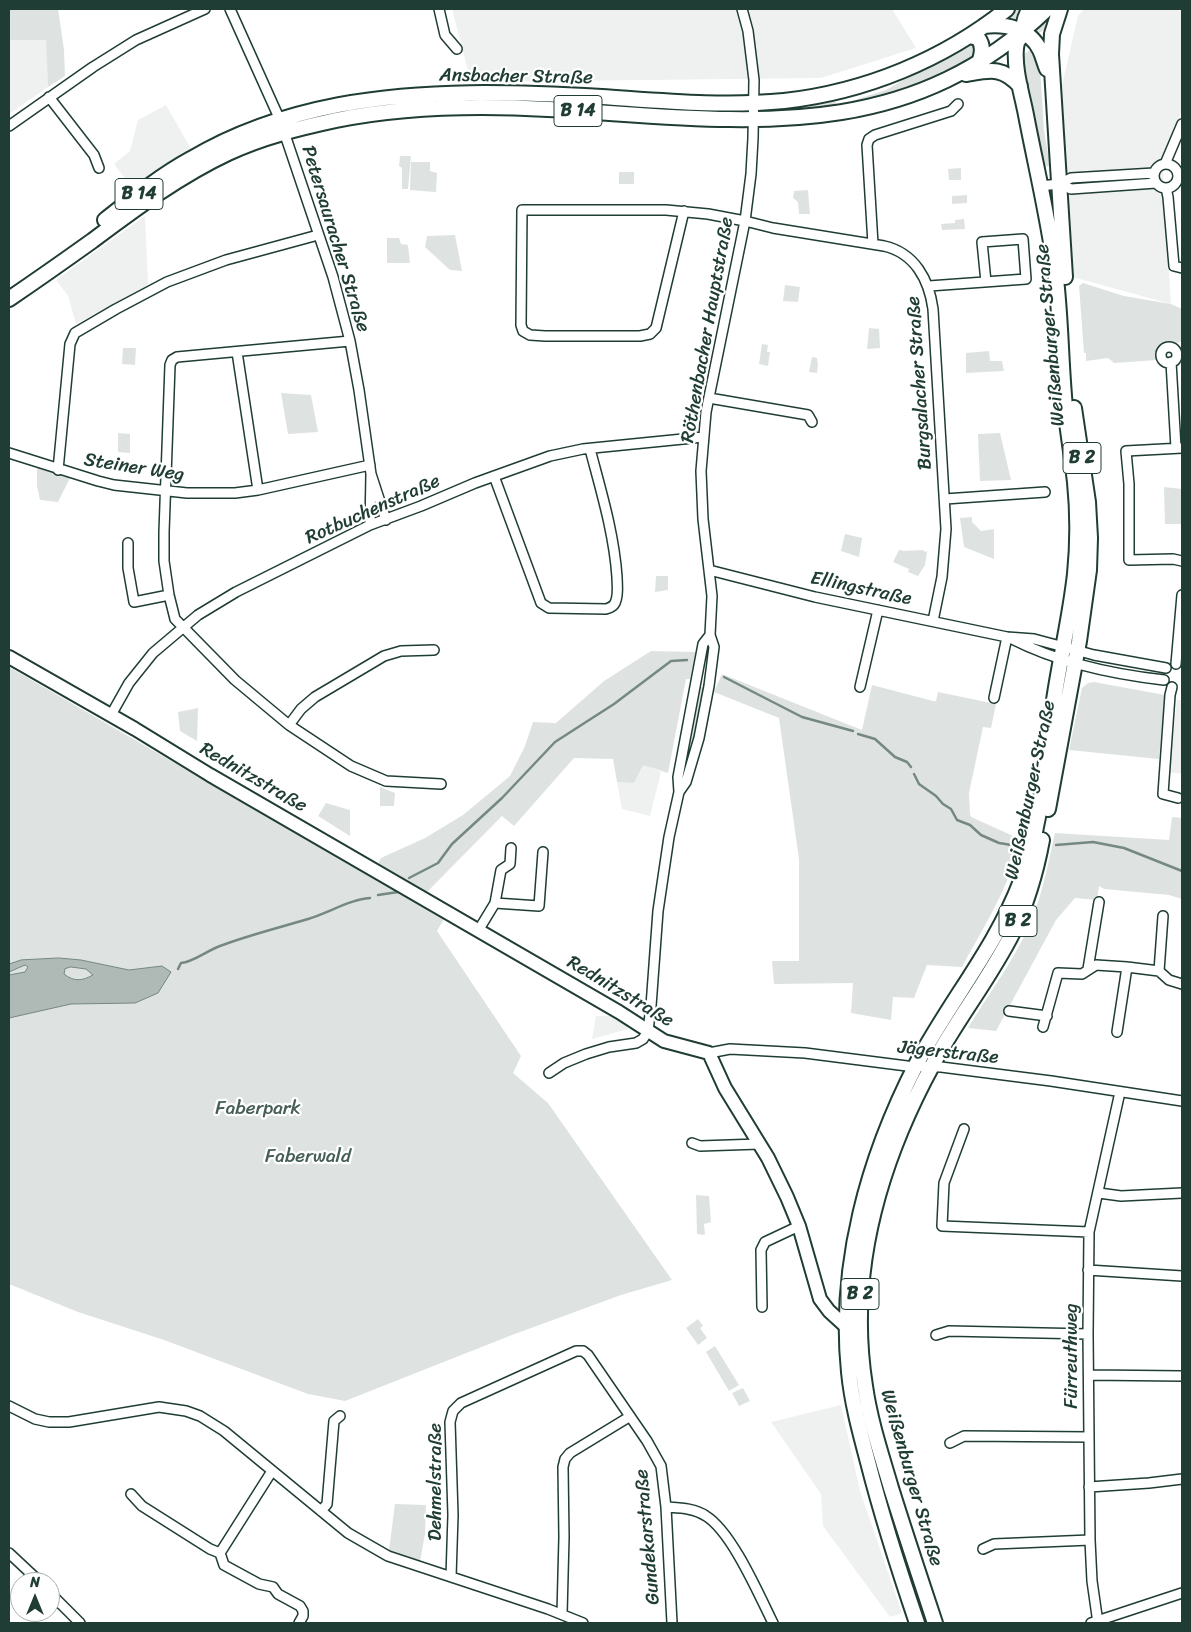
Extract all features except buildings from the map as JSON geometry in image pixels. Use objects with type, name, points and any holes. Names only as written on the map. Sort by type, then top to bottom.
[{"type":"main road","name":"Ansbacher Straße","points":[[9,299],[151,197],[188,174],[230,152],[259,140],[306,113],[356,102],[403,96],[440,94],[525,93],[694,103],[754,103],[808,98],[851,88],[906,70],[970,36],[1007,9]]},
{"type":"main road","name":"B 2","points":[[1022,32],[1022,24],[1029,9]]},
{"type":"main road","name":"Ansbacher Straße","points":[[9,289],[177,167],[228,140],[282,126],[435,108],[516,108],[701,119],[754,120],[847,112],[894,101],[957,75],[979,63],[1022,32],[1047,9]]},
{"type":"main road","name":"Weißenburger Straße","points":[[936,1623],[897,1507],[874,1429],[862,1362],[860,1295],[864,1256],[871,1221],[896,1144],[931,1067],[952,1030],[1003,951],[1026,902],[1036,869],[1045,827],[1076,658],[1088,578],[1089,520],[1086,483],[1073,393],[1052,78],[1052,34],[1060,9]]},
{"type":"main road","points":[[984,26],[1015,27],[1028,35],[1036,43],[1052,78]]},
{"type":"main road","name":"Weißenburger Straße","points":[[917,1623],[876,1492],[854,1406],[849,1372],[847,1327],[850,1268],[862,1210],[881,1146],[893,1116],[915,1067],[939,1024],[995,936],[1020,882],[1031,850],[1040,809],[1052,711],[1075,572],[1078,527],[1077,505],[1065,406],[1056,274],[1020,86],[1016,49],[1022,32]]},
{"type":"main road","points":[[970,36],[978,38],[981,42],[982,53],[979,63]]},
{"type":"main road","points":[[957,75],[987,70],[999,71],[1010,76],[1020,86]]},
{"type":"main road","points":[[847,112],[842,104],[851,88]]},
{"type":"main road","name":"Rednitzstraße","points":[[9,657],[619,1012],[664,1041],[709,1053]]},
{"type":"main road","points":[[709,1053],[725,1088],[759,1144],[787,1197],[798,1226],[820,1299],[828,1311],[854,1333],[854,1342],[862,1362]]},
{"type":"main road","points":[[876,1492],[885,1495],[897,1507]]},
{"type":"street","points":[[9,126],[49,97],[136,40],[205,9]]},
{"type":"street","name":"Petersauracher Straße","points":[[230,9],[282,126],[333,276],[350,341],[360,390],[371,474],[370,525]]},
{"type":"street","points":[[439,9],[445,35],[457,49]]},
{"type":"street","points":[[742,9],[748,31],[752,61],[754,120]]},
{"type":"street","points":[[49,97],[94,155],[99,168]]},
{"type":"street","points":[[873,244],[867,145],[869,139],[875,135],[951,111],[958,104]]},
{"type":"street","name":"Röthenbacher Hauptstraße","points":[[679,792],[686,782],[698,738],[709,686],[714,647],[710,635],[712,596],[701,491],[703,437],[709,398],[745,221],[752,174],[754,120]]},
{"type":"street","points":[[1165,164],[1182,124]]},
{"type":"street","points":[[1165,164],[1174,167],[1180,175],[1175,184],[1162,188],[1154,180],[1154,173],[1158,167],[1165,164]]},
{"type":"street","points":[[1040,186],[1059,184],[1071,178],[1154,173]]},
{"type":"street","points":[[1059,184],[1071,190],[1156,183]]},
{"type":"street","points":[[1166,188],[1174,266],[1182,268]]},
{"type":"street","name":"Burgsalacher Straße","points":[[684,211],[661,309],[656,328],[653,332],[640,336],[559,336],[533,335],[523,331],[521,325],[522,210],[684,211],[889,247],[907,256],[919,269],[929,286],[933,309],[946,529],[944,562],[933,621]]},
{"type":"street","points":[[58,470],[70,344],[75,333],[125,304],[182,276],[232,258],[318,235]]},
{"type":"street","points":[[929,286],[986,282],[1026,279],[1023,239],[982,242],[986,282]]},
{"type":"street","points":[[350,341],[177,357],[172,360],[170,365],[164,561],[169,595],[176,619],[184,628],[235,680],[288,725],[351,766],[386,781],[440,784]]},
{"type":"street","points":[[237,352],[258,490]]},
{"type":"street","points":[[1171,362],[1179,448],[1126,451],[1129,484],[1129,560],[1173,559],[1182,561]]},
{"type":"street","points":[[709,398],[808,415],[812,422]]},
{"type":"street","name":"Rotbuchenstraße","points":[[111,716],[129,684],[153,653],[198,615],[236,592],[370,525],[550,456],[590,449],[703,437]]},
{"type":"street","points":[[494,476],[541,603],[549,608],[606,609],[615,604],[618,594],[615,559],[613,539],[590,449]]},
{"type":"street","name":"Steiner Weg","points":[[9,453],[58,470],[114,485],[187,493],[235,493],[258,490],[370,465]]},
{"type":"street","name":"Petersauracher Straße","points":[[371,474],[386,520]]},
{"type":"street","points":[[945,499],[1045,492]]},
{"type":"street","points":[[128,543],[128,568],[134,602],[169,595]]},
{"type":"street","name":"Ellingstraße","points":[[709,570],[784,590],[878,610],[1007,637],[1034,639],[1062,654],[1076,658]]},
{"type":"street","points":[[1076,658],[1166,668],[1179,666],[1182,595]]},
{"type":"street","points":[[860,687],[878,610]]},
{"type":"street","name":"Röthenbacher Hauptstraße","points":[[648,1031],[658,910],[669,837],[679,792],[678,777],[703,644],[710,635]]},
{"type":"street","points":[[994,698],[1007,637]]},
{"type":"street","points":[[288,725],[301,709],[315,697],[384,656],[401,651],[434,650]]},
{"type":"street","points":[[1076,658],[1164,680],[1172,687]]},
{"type":"street","points":[[1164,680],[1166,668]]},
{"type":"street","points":[[1172,687],[1182,684]]},
{"type":"street","points":[[1172,687],[1163,794],[1178,798]]},
{"type":"street","points":[[478,931],[495,903],[502,870],[510,864],[511,848]]},
{"type":"street","points":[[495,903],[539,906],[543,852]]},
{"type":"street","points":[[1088,969],[1099,902]]},
{"type":"street","points":[[1158,971],[1163,916]]},
{"type":"street","points":[[1044,1027],[1058,973],[1082,974],[1096,965],[1127,967],[1158,971],[1169,980],[1182,984]]},
{"type":"street","points":[[1117,1032],[1127,967]]},
{"type":"street","points":[[1009,1011],[1047,1016]]},
{"type":"street","points":[[549,1073],[564,1063],[586,1054],[609,1047],[636,1043],[643,1039],[648,1031]]},
{"type":"street","name":"Jägerstraße","points":[[709,1053],[730,1049],[805,1053],[915,1067],[931,1067],[1052,1081],[1182,1101]]},
{"type":"street","name":"Fürreuthweg","points":[[1095,1623],[1090,1540],[1088,1437],[1089,1232],[1120,1092]]},
{"type":"street","points":[[964,1129],[944,1183],[942,1226],[1089,1232]]},
{"type":"street","points":[[692,1143],[700,1146],[759,1144]]},
{"type":"street","points":[[1099,1193],[1120,1196],[1182,1192]]},
{"type":"street","points":[[762,1306],[760,1250],[766,1242],[798,1226]]},
{"type":"street","points":[[1088,1270],[1182,1276]]},
{"type":"street","points":[[936,1335],[949,1331],[1088,1334]]},
{"type":"street","name":"Dehmelstraße","points":[[451,1577],[453,1506],[450,1422],[453,1411],[461,1403],[576,1351],[583,1351]]},
{"type":"street","name":"Gundekarstraße","points":[[583,1351],[588,1355],[647,1441],[661,1466],[666,1507],[672,1623]]},
{"type":"street","points":[[1089,1375],[1182,1376]]},
{"type":"street","points":[[9,1406],[35,1419],[49,1422],[68,1422],[159,1407],[186,1411],[200,1416],[218,1427],[360,1540],[388,1556],[562,1614],[581,1623]]},
{"type":"street","points":[[321,1510],[327,1504],[334,1421],[340,1416]]},
{"type":"street","points":[[562,1614],[563,1467],[565,1459],[570,1453],[629,1417]]},
{"type":"street","points":[[950,1443],[964,1436],[1088,1437]]},
{"type":"street","points":[[220,1553],[272,1471]]},
{"type":"street","points":[[1089,1487],[1182,1479]]},
{"type":"street","points":[[131,1494],[142,1506],[210,1549],[220,1553],[224,1565],[259,1584],[273,1588],[278,1594],[300,1606],[303,1610],[303,1616],[299,1623]]},
{"type":"street","points":[[666,1507],[690,1508],[706,1516],[717,1525],[734,1548],[773,1623]]},
{"type":"street","points":[[983,1549],[994,1544],[1090,1540]]},
{"type":"street","points":[[9,1553],[29,1572]]},
{"type":"street","points":[[1095,1623],[1182,1592]]},
{"type":"street","points":[[60,1603],[80,1623]]},
{"type":"shaded area","points":[[452,9],[892,9],[916,48],[821,78],[471,82]]},
{"type":"shaded area","points":[[1084,9],[1182,9],[1182,111],[1162,159],[1171,304],[1069,276],[1057,107],[1078,16]]},
{"type":"shaded area","points":[[9,40],[47,40],[48,87],[9,114]]},
{"type":"shaded area","points":[[166,105],[191,149],[133,189],[114,164],[130,151],[138,120]]},
{"type":"shaded area","points":[[145,216],[148,285],[76,324],[68,296],[56,280]]},
{"type":"shaded area","points":[[1177,700],[1182,700],[1182,774],[1169,772]]},
{"type":"shaded area","points":[[643,764],[661,772],[650,816],[622,809],[617,782],[634,783]]},
{"type":"shaded area","points":[[59,958],[81,960],[129,970],[162,966],[171,972],[158,993],[135,1003],[71,1004],[9,1018],[9,975],[25,972],[28,967],[25,965],[9,972],[9,964],[21,960]],"holes":[[[71,967],[86,969],[93,975],[78,980],[64,974],[65,969]]]},
{"type":"shaded area","points":[[596,1016],[610,1016],[626,1025],[628,1029],[592,1039]]},
{"type":"shaded area","points":[[841,1405],[860,1491],[902,1613],[890,1617],[823,1526],[821,1494],[771,1422]]},
{"type":"green space","points":[[9,9],[58,9],[64,50],[65,76],[48,87],[46,40],[9,40]]},
{"type":"green space","points":[[1013,9],[1024,9],[1017,24],[998,21]]},
{"type":"green space","points":[[1053,9],[1049,27],[1034,36],[1030,31]]},
{"type":"green space","points":[[967,43],[976,43],[975,56],[910,90],[893,97],[849,104],[851,101],[886,90]]},
{"type":"green space","points":[[1034,48],[1040,67],[1044,130],[1050,166],[1043,167],[1024,74],[1022,55]]},
{"type":"green space","points":[[836,101],[834,110],[780,115],[780,110]]},
{"type":"green space","points":[[400,156],[411,156],[408,189],[402,189],[402,168],[399,166]]},
{"type":"green space","points":[[411,162],[430,162],[430,171],[437,173],[436,192],[410,190]]},
{"type":"green space","points":[[961,168],[961,180],[949,180],[948,169]]},
{"type":"green space","points":[[619,172],[634,172],[634,184],[619,184]]},
{"type":"green space","points":[[808,190],[810,214],[799,214],[798,202],[793,198],[794,191]]},
{"type":"green space","points":[[967,195],[967,203],[952,204],[952,196]]},
{"type":"green space","points":[[964,219],[965,229],[942,230],[941,224],[955,223],[955,220]]},
{"type":"green space","points":[[455,235],[462,271],[450,270],[425,247],[427,236]]},
{"type":"green space","points":[[387,238],[399,238],[401,244],[408,245],[410,263],[387,263]]},
{"type":"green space","points":[[1083,283],[1124,296],[1171,304],[1182,309],[1182,341],[1175,344],[1166,342],[1158,350],[1157,360],[1114,363],[1108,358],[1086,361],[1079,286]]},
{"type":"green space","points":[[785,285],[800,287],[798,302],[783,301]]},
{"type":"green space","points":[[869,328],[879,329],[880,348],[867,349]]},
{"type":"green space","points":[[762,344],[768,345],[767,352],[770,352],[768,366],[759,364]]},
{"type":"green space","points":[[123,348],[136,348],[135,365],[122,364]]},
{"type":"green space","points":[[989,351],[990,361],[1002,361],[1004,371],[966,373],[966,353]]},
{"type":"green space","points":[[812,357],[817,358],[817,373],[809,372]]},
{"type":"green space","points":[[281,393],[311,395],[318,432],[288,434]]},
{"type":"green space","points":[[118,433],[130,434],[130,453],[118,452]]},
{"type":"green space","points":[[1000,433],[1011,480],[980,481],[978,434]]},
{"type":"green space","points":[[37,467],[71,476],[58,502],[40,500],[37,486]]},
{"type":"green space","points":[[1164,487],[1182,489],[1182,524],[1165,524]]},
{"type":"green space","points":[[972,517],[972,522],[981,531],[994,529],[994,559],[964,547],[960,518]]},
{"type":"green space","points":[[845,534],[862,538],[859,557],[841,551]]},
{"type":"green space","points":[[899,550],[927,551],[925,565],[918,576],[908,572],[909,569],[893,562]]},
{"type":"green space","points":[[656,576],[668,576],[668,590],[655,592]]},
{"type":"green space","points":[[651,651],[696,652],[690,679],[686,679],[668,773],[643,765],[634,783],[617,782],[613,759],[574,758],[514,826],[502,816],[427,892],[378,863],[381,858],[425,838],[463,815],[510,776],[525,746],[533,722],[556,723],[604,681]]},
{"type":"green space","name":"Faberwald","points":[[9,667],[444,919],[437,931],[521,1056],[513,1073],[548,1103],[672,1280],[621,1295],[512,1335],[345,1401],[308,1394],[164,1340],[78,1312],[9,1284]]},
{"type":"green space","points":[[722,674],[862,730],[872,685],[933,701],[936,701],[938,692],[996,704],[991,728],[983,727],[969,793],[970,814],[971,817],[1020,839],[1016,856],[996,905],[962,967],[927,965],[914,998],[893,997],[891,1020],[851,1013],[853,983],[774,984],[772,961],[799,961],[799,859],[779,718],[714,692]]},
{"type":"green space","points":[[1094,682],[1165,695],[1159,759],[1069,750],[1082,688],[1088,683]]},
{"type":"green space","points":[[698,686],[706,688],[684,780],[681,779]]},
{"type":"green space","points":[[198,708],[197,741],[180,731],[178,712]]},
{"type":"green space","points":[[380,787],[395,793],[394,806],[380,806]]},
{"type":"green space","points":[[326,803],[350,810],[350,836],[318,816]]},
{"type":"green space","points":[[1172,817],[1182,818],[1182,899],[1169,895],[1104,889],[1099,886],[1097,900],[1075,898],[1056,920],[996,1031],[968,1028],[1029,927],[1041,892],[1055,833],[1169,840]]},
{"type":"green space","points":[[696,1195],[709,1196],[711,1222],[704,1224],[705,1235],[697,1234]]},
{"type":"green space","points":[[698,1319],[703,1326],[700,1328],[707,1338],[698,1345],[686,1328]]},
{"type":"green space","points":[[715,1346],[739,1385],[729,1391],[706,1352]]},
{"type":"green space","points":[[743,1388],[750,1401],[739,1406],[732,1393]]},
{"type":"green space","points":[[395,1504],[426,1505],[425,1534],[420,1562],[389,1550]]},
{"type":"waterway","points":[[409,878],[438,863],[452,844],[502,798],[555,742],[614,704],[671,661],[687,660]]},
{"type":"waterway","points":[[724,677],[802,717],[853,731]]},
{"type":"waterway","points":[[858,734],[875,739],[895,757],[907,762],[911,767]]},
{"type":"waterway","points":[[914,774],[919,784],[951,809],[957,820],[970,825],[981,835],[999,843],[1018,846]]},
{"type":"waterway","points":[[1056,845],[1093,842],[1124,848],[1182,871]]},
{"type":"waterway","points":[[378,895],[398,892]]},
{"type":"waterway","points":[[178,969],[181,963],[191,961],[220,946],[308,919],[355,901],[370,898]]},
{"type":"park label","name":"Faberpark","points":[[258,1109]]}]
